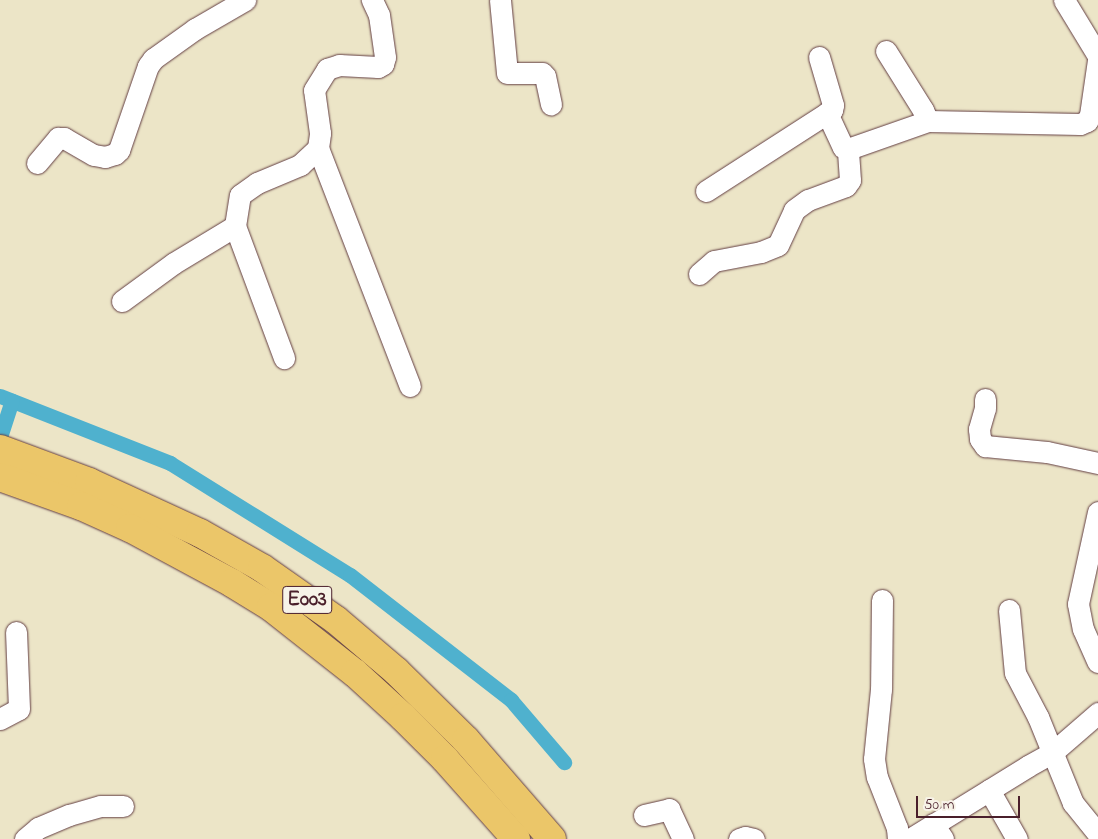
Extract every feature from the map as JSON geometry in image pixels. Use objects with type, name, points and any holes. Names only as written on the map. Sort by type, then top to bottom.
[{"type":"highway","name":"E003","points":[[0,449],[88,482],[200,532],[262,568],[336,620],[396,671],[466,740],[552,839]]},
{"type":"highway","name":"E003","points":[[0,477],[81,506],[130,528],[232,583],[271,607],[355,673],[402,717],[445,759],[516,839]]},
{"type":"street","points":[[37,163],[58,138],[64,138],[94,155],[105,157],[115,154],[119,150],[152,59],[195,29],[245,0]]},
{"type":"street","points":[[372,0],[379,15],[385,56],[383,64],[378,67],[340,65],[327,69],[314,90],[320,133],[318,148],[410,386]]},
{"type":"street","points":[[500,0],[507,73],[542,73],[545,76],[552,104]]},
{"type":"street","points":[[1064,0],[1098,56]]},
{"type":"street","points":[[886,51],[924,110],[928,121]]},
{"type":"street","points":[[706,191],[832,110],[833,105],[819,57]]},
{"type":"street","points":[[827,114],[843,148],[848,149],[928,121],[1080,124],[1086,121],[1090,115],[1098,60]]},
{"type":"street","points":[[284,358],[235,226],[240,194],[257,183],[300,165],[318,148]]},
{"type":"street","points":[[699,274],[714,261],[761,252],[778,245],[794,210],[808,200],[846,186],[850,180],[848,149]]},
{"type":"street","points":[[122,301],[174,263],[235,226]]},
{"type":"street","points":[[985,399],[985,408],[979,429],[980,439],[985,446],[1047,452],[1098,463]]},
{"type":"street","points":[[1098,512],[1078,604],[1083,629],[1098,662]]},
{"type":"street","points":[[882,600],[881,689],[874,759],[877,777],[897,828],[898,839]]},
{"type":"street","points":[[1009,610],[1015,673],[1053,752],[1073,802],[1098,834]]},
{"type":"street","points":[[0,719],[19,709],[16,632]]},
{"type":"street","points":[[910,839],[938,831],[989,790],[1053,752],[1098,713]]},
{"type":"street","points":[[989,790],[1017,839]]},
{"type":"street","points":[[25,839],[38,828],[68,815],[101,806],[122,806]]},
{"type":"street","points":[[644,815],[669,809],[683,839]]},
{"type":"street","points":[[739,839],[744,837],[754,839]]},
{"type":"waterway","points":[[0,396],[170,463],[350,575],[511,700],[564,762]]},
{"type":"waterway","points":[[1,434],[12,401]]}]
